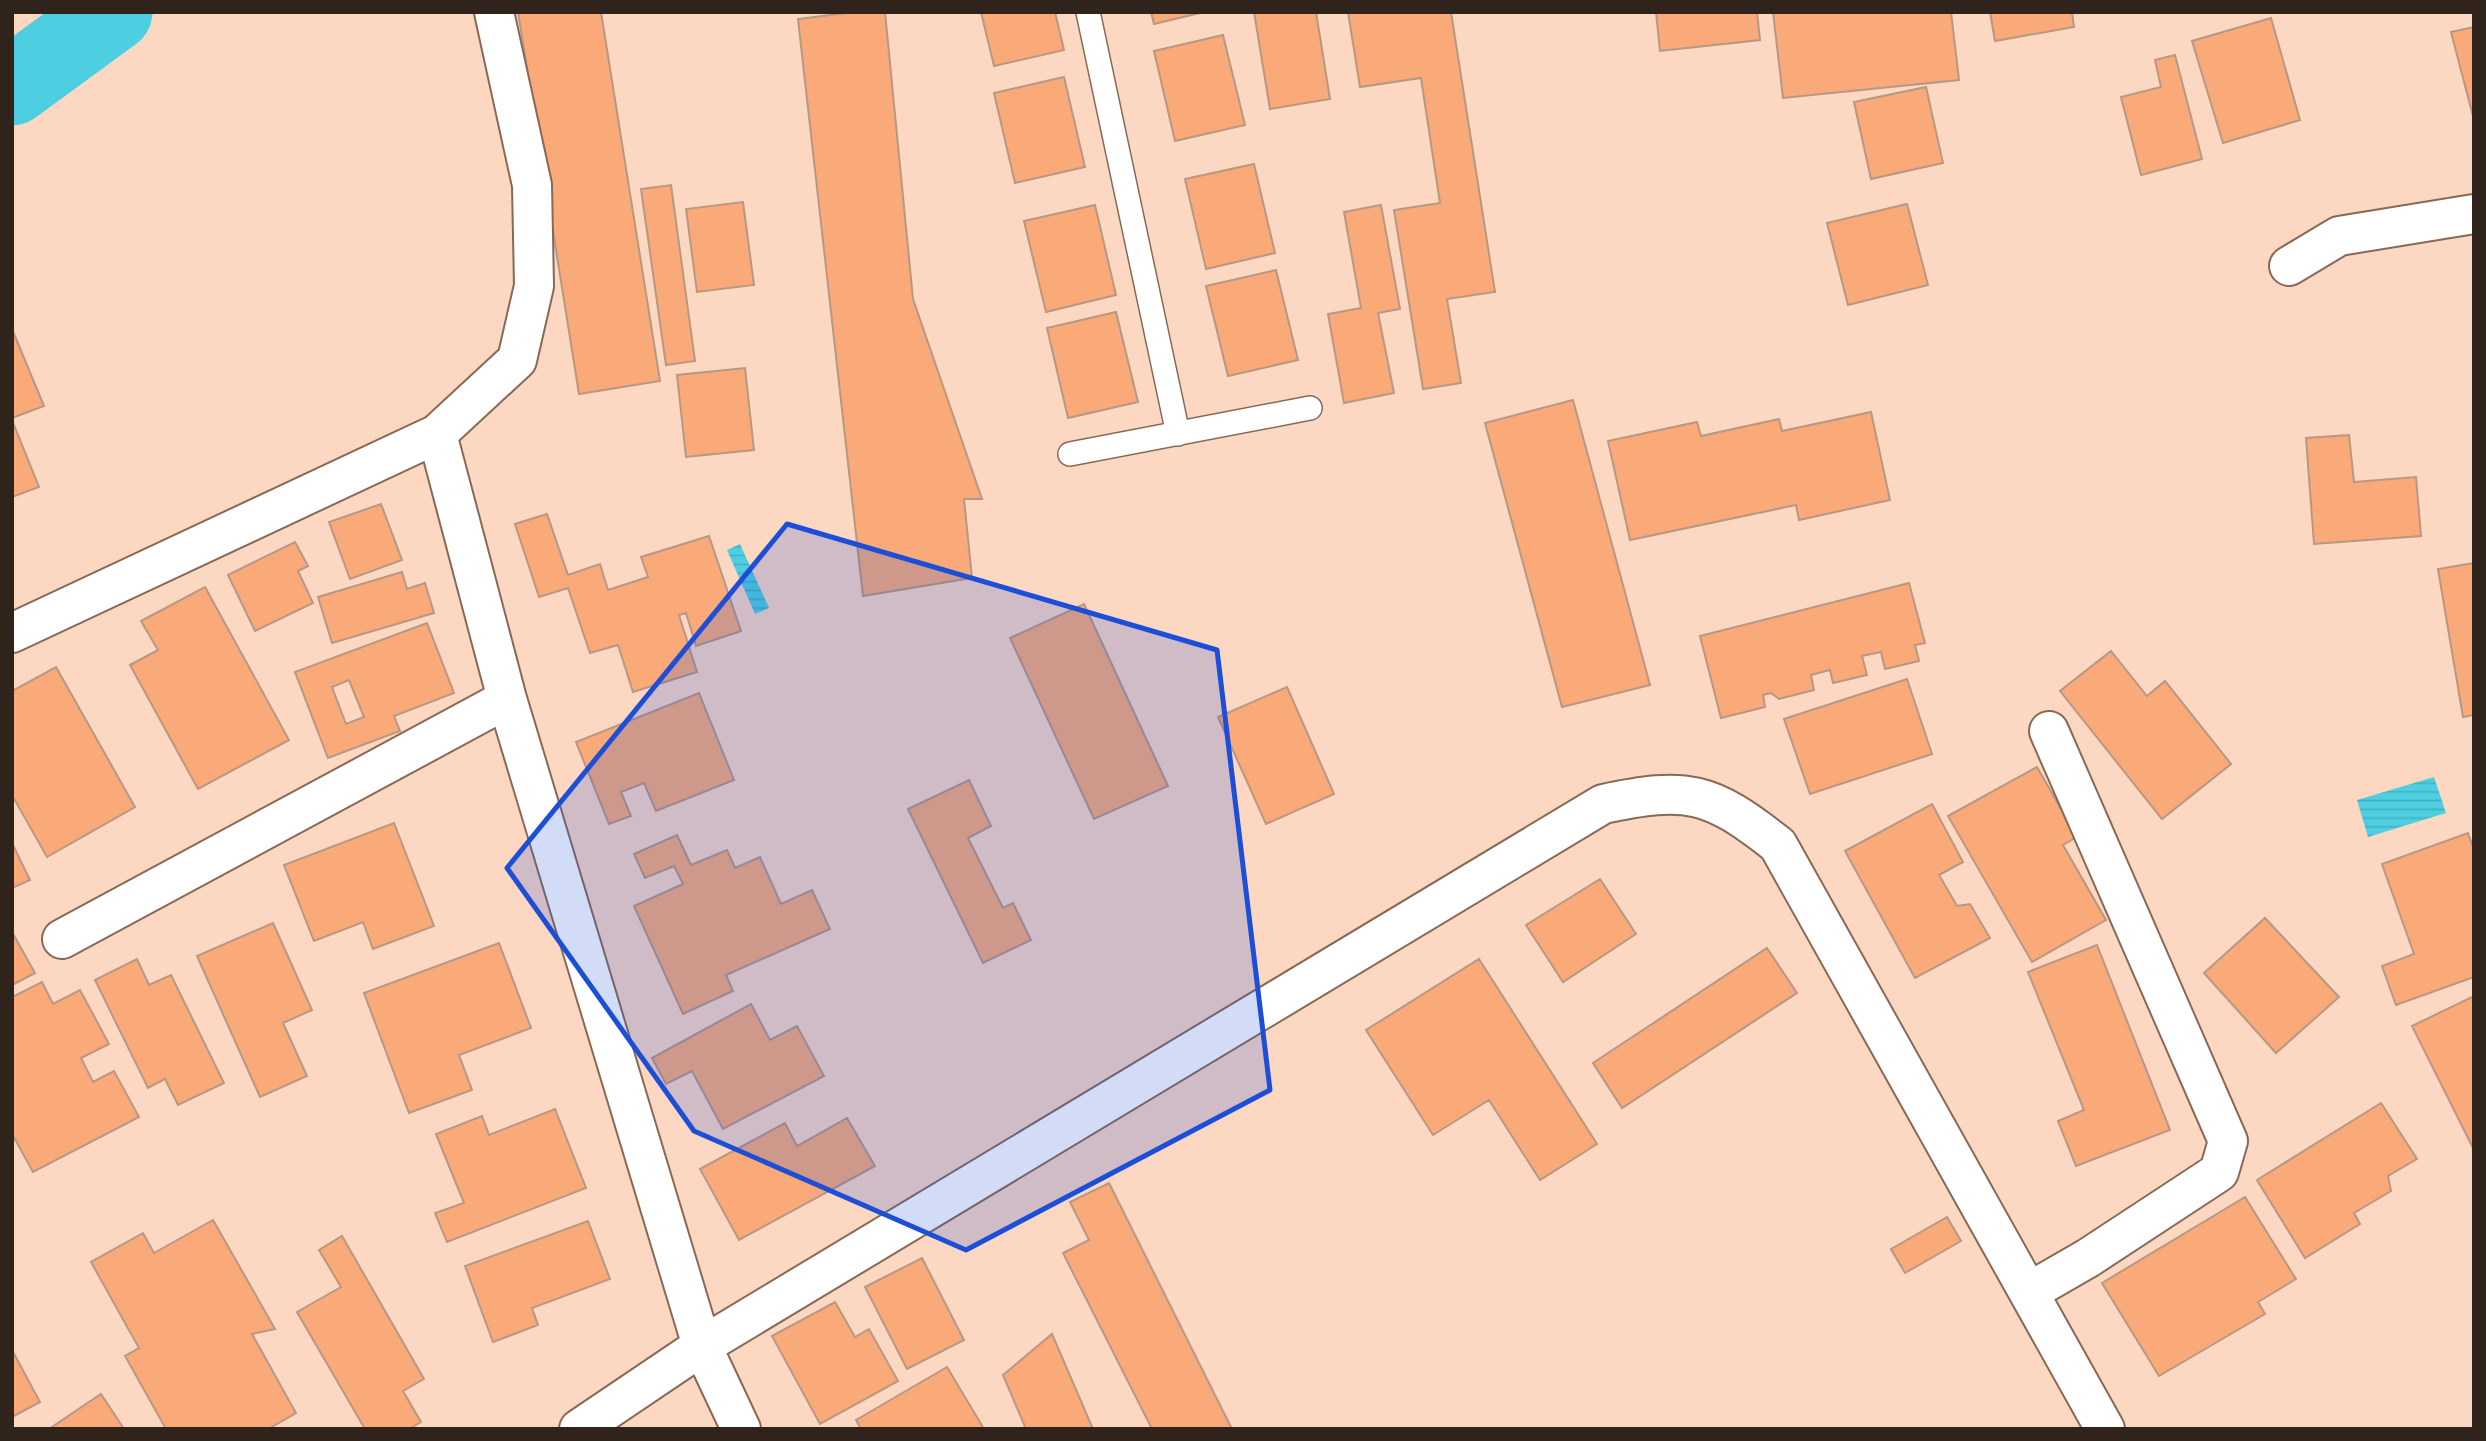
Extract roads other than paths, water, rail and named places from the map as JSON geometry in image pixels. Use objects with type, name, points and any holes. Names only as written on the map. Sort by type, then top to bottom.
[{"type":"street","points":[[12,633],[437,434],[517,360],[534,286],[531,185],[494,12]]},
{"type":"street","points":[[2289,266],[2339,236],[2474,214]]},
{"type":"street","points":[[437,434],[508,699],[702,1346],[741,1429]]},
{"type":"street","points":[[62,939],[508,699]]},
{"type":"street","points":[[2029,1292],[2088,1258],[2219,1172],[2228,1141],[2049,731]]},
{"type":"street","points":[[579,1429],[702,1346],[1603,804],[1649,794],[1694,794],[1741,816],[1778,845],[2105,1429]]},
{"type":"lane","points":[[1088,12],[1178,434]]},
{"type":"lane","points":[[1070,454],[1310,408]]},
{"type":"water","points":[[740,544],[769,608],[755,614],[727,550]]},
{"type":"water","points":[[2434,777],[2446,813],[2368,837],[2357,800]]},
{"type":"waterway","points":[[12,86],[113,12]]}]
